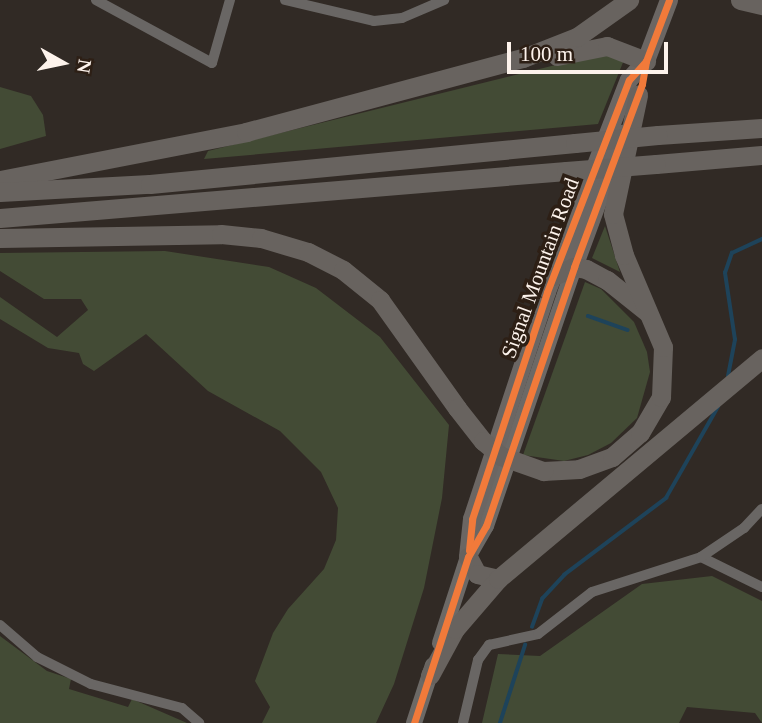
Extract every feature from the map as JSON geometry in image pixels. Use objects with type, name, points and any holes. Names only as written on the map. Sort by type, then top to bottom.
[{"type":"highway","points":[[0,180],[246,132],[430,84],[560,46],[594,27],[629,0]]},
{"type":"highway","points":[[430,84],[597,46],[624,49],[646,61]]},
{"type":"highway","points":[[0,237],[232,234],[308,252],[343,271],[380,300],[457,408],[483,441],[501,456],[543,471],[579,470],[612,457],[653,415],[665,361],[653,317],[624,255],[613,214],[638,95]]},
{"type":"highway","points":[[0,192],[150,184],[658,135],[762,128]]},
{"type":"highway","points":[[0,218],[762,155]]},
{"type":"highway","points":[[553,276],[574,267],[607,280],[653,317]]},
{"type":"highway","points":[[430,675],[455,629],[498,579],[762,358]]},
{"type":"highway","points":[[468,557],[477,574],[498,579]]},
{"type":"main road","name":"Signal Mountain Road","points":[[468,557],[486,526],[669,0]]},
{"type":"main road","name":"Signal Mountain Road","points":[[414,723],[468,557],[472,519],[553,276],[629,79],[646,61]]},
{"type":"street","points":[[96,0],[212,63],[230,0]]},
{"type":"street","points":[[285,0],[374,21],[402,18],[444,0]]},
{"type":"street","points":[[463,723],[478,660],[489,645],[538,634],[592,592],[701,557],[744,528],[762,509]]},
{"type":"street","points":[[701,557],[762,587]]},
{"type":"street","points":[[0,625],[37,657],[91,684],[182,708],[199,723]]},
{"type":"green space","points":[[604,53],[626,55],[598,124],[204,159],[208,151]]},
{"type":"green space","points":[[0,87],[31,96],[43,115],[46,136],[0,149]]},
{"type":"green space","points":[[605,226],[620,272],[592,258]]},
{"type":"green space","points":[[165,251],[269,267],[316,288],[380,337],[449,425],[442,498],[424,588],[394,684],[376,723],[262,723],[270,707],[255,681],[273,633],[288,609],[324,569],[336,540],[338,508],[321,472],[280,431],[208,391],[146,334],[94,371],[83,364],[79,353],[48,348],[0,319],[0,297],[57,337],[88,310],[81,299],[44,299],[0,271],[0,253]]},
{"type":"green space","points":[[585,282],[601,289],[634,322],[647,352],[650,372],[637,418],[611,443],[588,455],[564,461],[523,455]]},
{"type":"green space","points":[[712,576],[762,601],[762,723],[755,713],[687,707],[679,723],[482,723],[498,654],[540,656],[642,584]]},
{"type":"green space","points":[[0,636],[47,671],[71,679],[69,689],[128,707],[132,699],[187,723],[0,723]]},
{"type":"waterway","points":[[728,376],[735,340],[725,273],[732,253],[762,239]]},
{"type":"waterway","points":[[588,316],[628,330]]},
{"type":"waterway","points":[[532,627],[542,599],[564,575],[666,498],[718,407]]},
{"type":"waterway","points":[[500,723],[525,645]]},
{"type":"cycle path","points":[[469,550],[472,519],[547,292],[629,80],[646,61],[669,0]]},
{"type":"cycle path","points":[[414,723],[468,557],[486,526],[574,267],[642,84],[646,61]]}]
